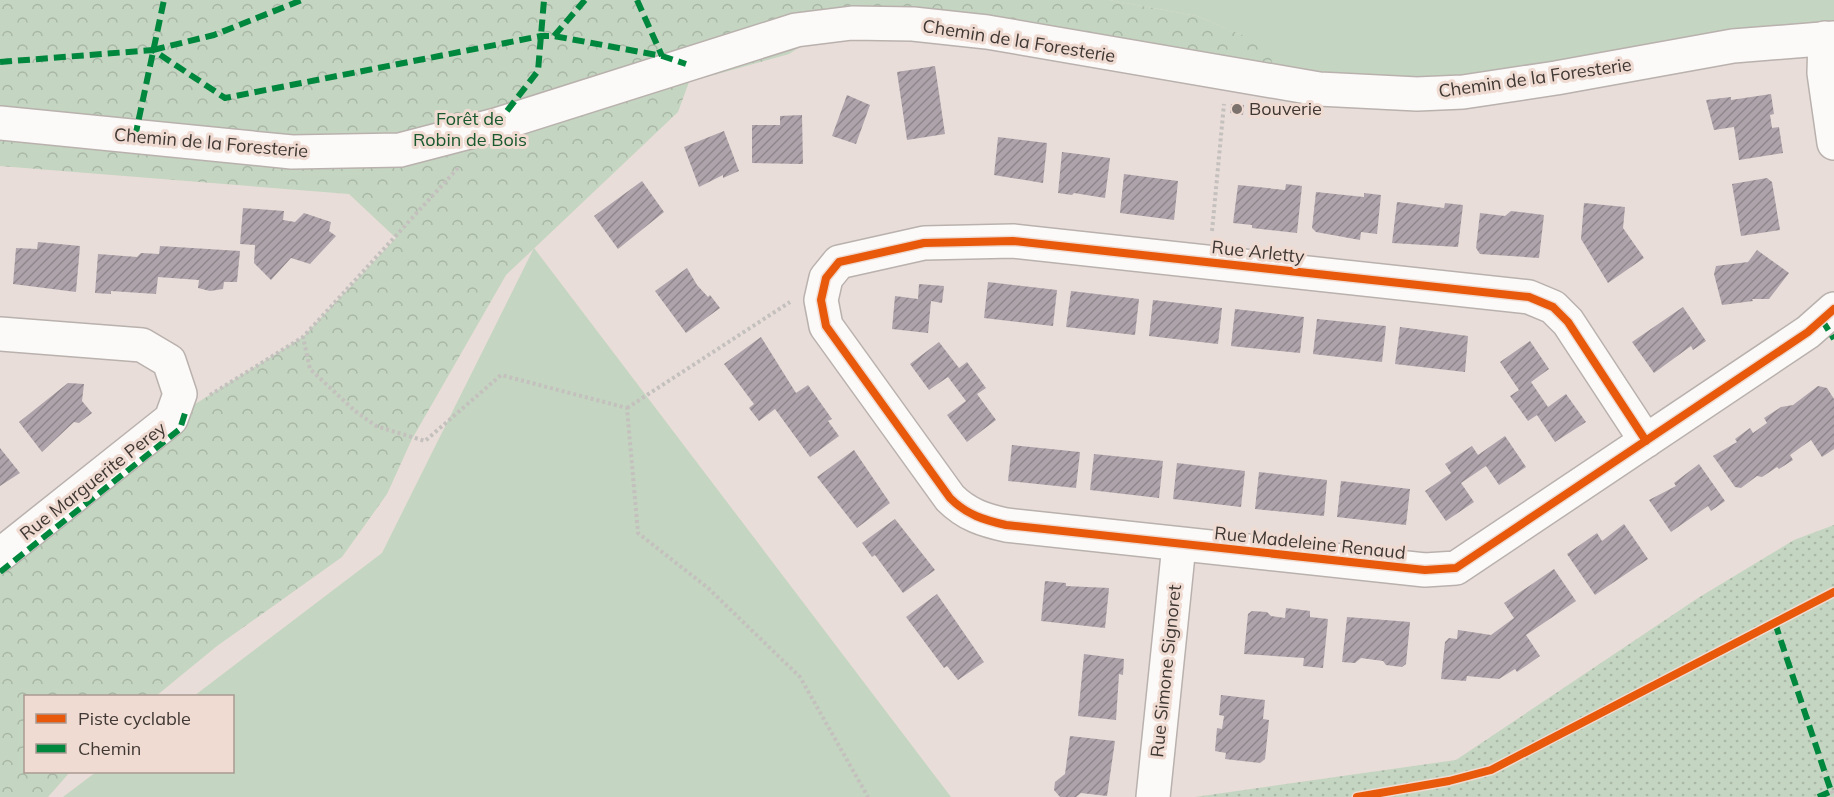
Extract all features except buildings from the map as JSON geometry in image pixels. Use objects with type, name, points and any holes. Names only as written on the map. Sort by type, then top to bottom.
[{"type":"street","name":"Chemin de la Foresterie","points":[[0,123],[292,152],[400,150],[471,132],[796,30],[852,23],[913,24],[987,32],[1319,89],[1417,94],[1463,92],[1556,78],[1733,46],[1829,38]]},
{"type":"street","points":[[1829,38],[1824,73],[1834,143]]},
{"type":"street","name":"Rue Arletty","points":[[824,289],[839,262],[924,243],[1013,241],[1529,297],[1553,308],[1568,322],[1646,441]]},
{"type":"street","name":"Rue Madeleine Renaud","points":[[824,289],[826,326],[950,498],[963,511],[982,520],[1006,525],[1179,545],[1425,570],[1456,568],[1808,332],[1834,309]]},
{"type":"street","name":"Rue Marguerite Perey","points":[[0,334],[142,345],[168,362],[180,394],[171,419],[0,555]]},
{"type":"street","name":"Rue Simone Signoret","points":[[1153,797],[1179,545]]},
{"type":"path","points":[[1209,261],[1227,74]]},
{"type":"path","points":[[171,419],[303,337],[456,173],[471,132]]},
{"type":"path","points":[[303,337],[310,369],[355,411],[376,426],[425,441],[501,375],[627,408],[824,289]]},
{"type":"path","points":[[627,408],[638,533],[708,588],[800,677],[868,797]]},
{"type":"green space","name":"Forêt de Robin de Bois","points":[[0,0],[1109,0],[1197,16],[1270,47],[1274,82],[833,25],[789,54],[689,82],[678,112],[506,275],[412,439],[387,494],[342,557],[217,646],[157,695],[24,695],[24,773],[69,773],[48,797],[0,797],[0,555],[171,419],[303,337],[396,238],[349,194],[0,166]]},
{"type":"green space","points":[[1109,0],[1834,0],[1834,38],[1556,78],[1274,82],[1269,47],[1197,16]]},
{"type":"green space","points":[[534,248],[951,797],[63,797],[95,773],[234,773],[234,695],[195,695],[382,553]]},
{"type":"green space","points":[[1834,525],[1834,797],[1195,797],[1456,760],[1698,598],[1794,540]]},
{"type":"marked path","points":[[135,137],[164,0]]},
{"type":"marked path","points":[[153,50],[214,35],[302,0]]},
{"type":"marked path","points":[[496,125],[538,71],[544,0]]},
{"type":"marked path","points":[[554,36],[585,0]]},
{"type":"marked path","points":[[637,0],[662,56]]},
{"type":"marked path","points":[[0,62],[153,50],[225,98],[541,36],[554,36],[662,56],[686,64]]},
{"type":"marked path","points":[[1822,320],[1834,339]]},
{"type":"marked path","points":[[0,572],[180,429],[186,410]]},
{"type":"marked path","points":[[1775,623],[1831,791]]},
{"type":"marked path","points":[[1818,797],[1834,790]]},
{"type":"cycle path","points":[[1646,441],[1568,322],[1553,307],[1529,297],[1013,241],[924,243],[839,262],[826,278],[821,300],[826,326],[950,498],[976,516],[1006,525],[1425,570],[1456,568],[1808,332],[1834,309]]},
{"type":"cycle path","points":[[1357,797],[1449,781],[1491,770],[1834,592]]},
{"type":"place","name":"Bouverie","points":[[1237,109]]}]
